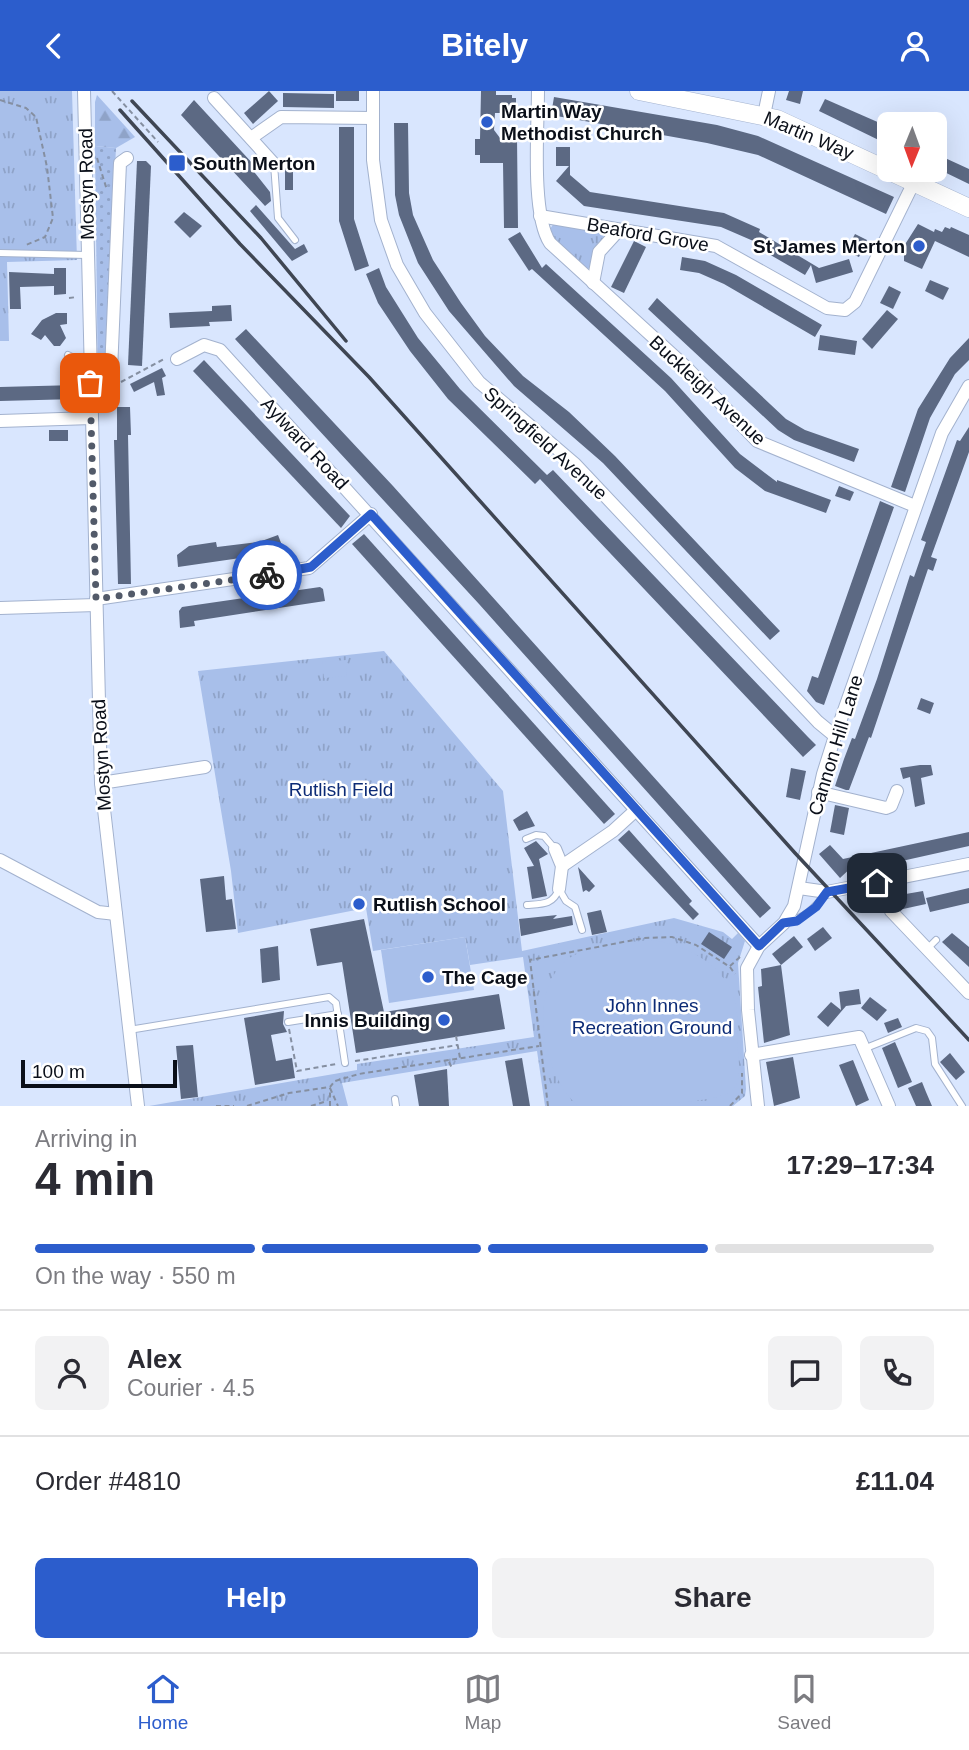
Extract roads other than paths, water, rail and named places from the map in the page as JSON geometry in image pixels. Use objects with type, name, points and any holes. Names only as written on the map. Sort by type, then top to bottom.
[{"type":"main road","name":"Martin Way","points":[[639,91],[764,114],[877,165]]},
{"type":"main road","name":"Martin Way","points":[[914,182],[969,208]]},
{"type":"street","name":"Mostyn Road","points":[[84,91],[101,783],[138,1106]]},
{"type":"street","name":"Springfield Avenue","points":[[373,91],[375,190],[386,235],[405,280],[447,342],[486,388],[583,473],[818,722],[835,736]]},
{"type":"street","name":"Buckleigh Avenue","points":[[538,91],[540,216],[550,243],[687,368],[757,441],[915,506]]},
{"type":"street","points":[[764,114],[769,91]]},
{"type":"street","points":[[214,98],[274,164]]},
{"type":"street","points":[[251,138],[281,117],[373,118]]},
{"type":"street","name":"Mostyn Road","points":[[91,403],[107,398],[111,383],[120,163],[127,157]]},
{"type":"street","name":"Beaford Grove","points":[[540,216],[716,246],[827,308],[845,310],[855,302],[914,182]]},
{"type":"street","points":[[593,283],[599,252],[619,230]]},
{"type":"street","name":"Aylward Road","points":[[177,359],[204,345],[220,350],[759,946]]},
{"type":"street","name":"Cannon Hill Lane","points":[[758,1106],[751,1055],[747,968],[759,946],[783,923],[794,907],[818,792],[835,736],[942,433],[969,386]]},
{"type":"street","points":[[0,421],[92,418]]},
{"type":"street","points":[[0,608],[96,602],[309,568],[371,514]]},
{"type":"street","points":[[101,783],[205,767]]},
{"type":"street","points":[[818,792],[886,808],[891,806],[897,791]]},
{"type":"street","points":[[562,866],[613,831],[636,810]]},
{"type":"street","points":[[555,849],[562,866],[559,889]]},
{"type":"street","points":[[0,860],[98,912],[116,914]]},
{"type":"street","points":[[799,888],[827,892],[969,864]]},
{"type":"street","points":[[877,883],[891,911],[931,944],[969,993]]},
{"type":"street","points":[[751,1055],[854,1036],[863,1040],[889,1106]]},
{"type":"lane","points":[[274,164],[278,218],[295,240]]},
{"type":"lane","points":[[0,253],[88,255]]},
{"type":"lane","points":[[68,355],[90,366]]},
{"type":"lane","points":[[526,839],[536,835],[544,836],[555,849]]},
{"type":"lane","points":[[527,905],[547,903],[555,898],[559,889]]},
{"type":"lane","points":[[559,889],[566,901],[575,907],[582,930]]},
{"type":"lane","points":[[783,923],[797,921],[816,907],[827,892]]},
{"type":"lane","points":[[129,1030],[329,997],[335,1000],[345,1063]]},
{"type":"lane","points":[[288,1022],[338,1014]]},
{"type":"lane","points":[[866,1048],[916,1028],[927,1031],[932,1038],[935,1064],[962,1106]]},
{"type":"railway","points":[[132,101],[261,238],[346,341]]},
{"type":"railway","points":[[120,110],[240,244],[369,377],[795,853],[969,1040]]},
{"type":"place","name":"Martin Way Methodist Church","points":[[487,122]]},
{"type":"place","name":"South Merton","points":[[177,163]]},
{"type":"place","name":"St James Merton","points":[[919,246]]},
{"type":"place","name":"Rutlish School","points":[[359,904]]},
{"type":"place","name":"The Cage","points":[[428,977]]},
{"type":"place","name":"Innis Building","points":[[444,1020]]},
{"type":"park label","name":"Rutlish Field","points":[[341,789]]},
{"type":"park label","name":"John Innes Recreation Ground","points":[[652,1016]]}]
